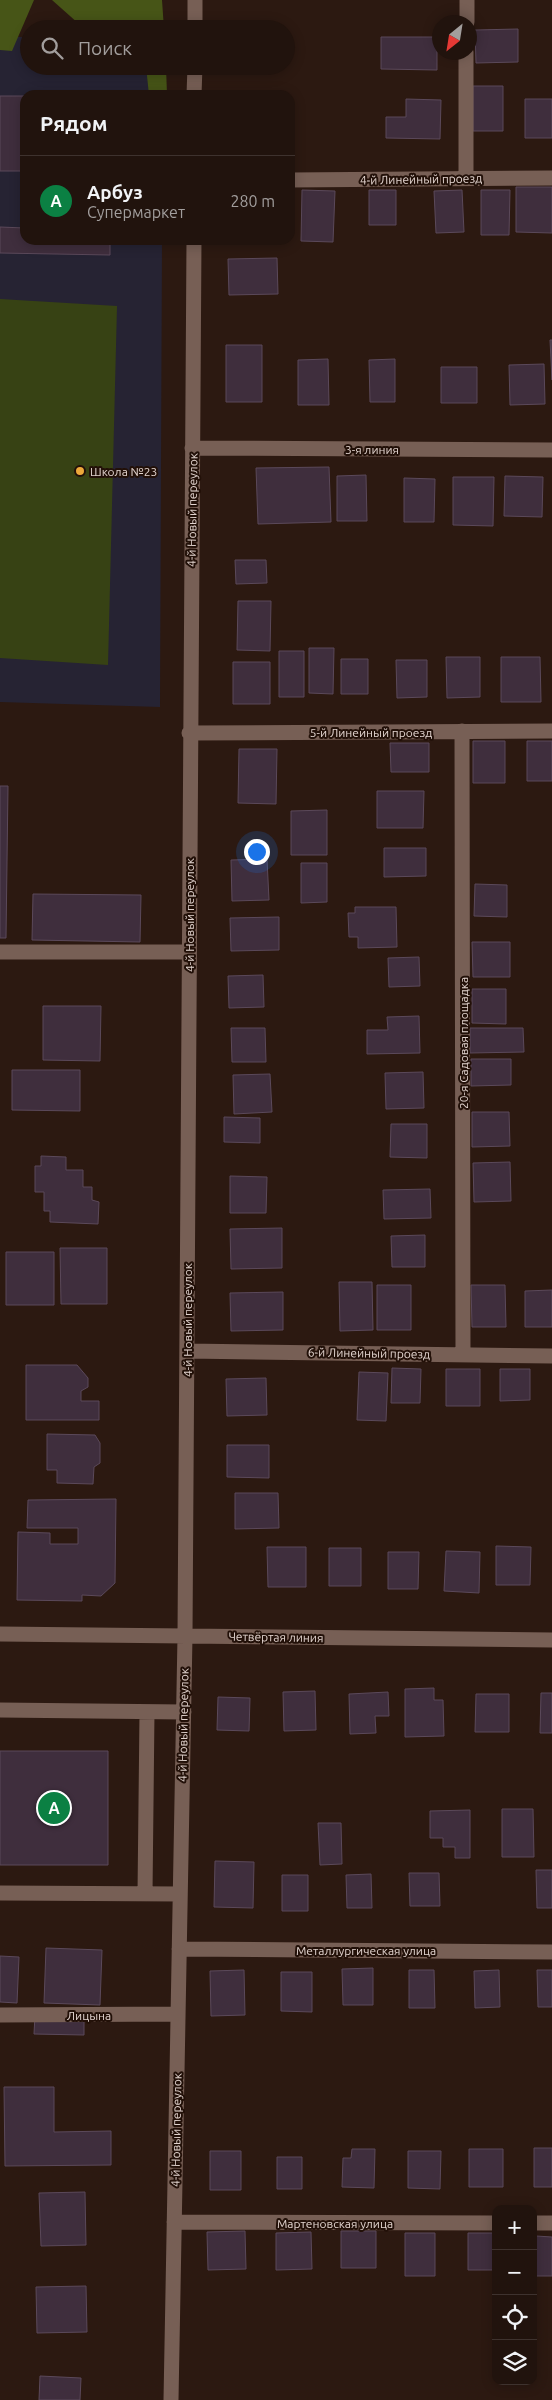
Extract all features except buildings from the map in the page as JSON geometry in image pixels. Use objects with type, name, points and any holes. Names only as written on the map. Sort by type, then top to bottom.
[{"type":"street","points":[[195,0],[195,20]]},
{"type":"street","points":[[467,0],[467,15]]},
{"type":"street","points":[[466,60],[466,178]]},
{"type":"street","points":[[194,90],[195,75]]},
{"type":"street","name":"4-й Линейный проезд","points":[[295,180],[552,178]]},
{"type":"street","name":"4-й Новый переулок","points":[[171,2400],[185,1636],[189,733],[194,245]]},
{"type":"street","name":"3-я линия","points":[[192,448],[552,450]]},
{"type":"street","name":"20-я Садовая площадка","points":[[462,731],[463,1354]]},
{"type":"street","name":"5-й Линейный проезд","points":[[189,733],[552,731]]},
{"type":"street","points":[[0,952],[189,952]]},
{"type":"street","name":"6-й Линейный проезд","points":[[187,1351],[552,1356]]},
{"type":"street","name":"Четвёртая линия","points":[[0,1634],[552,1640]]},
{"type":"street","points":[[0,1710],[184,1712]]},
{"type":"street","points":[[145,1894],[147,1712]]},
{"type":"street","points":[[0,1893],[180,1894]]},
{"type":"street","name":"Металлургическая улица","points":[[179,1949],[552,1952]]},
{"type":"street","name":"Лицына","points":[[0,2015],[178,2014]]},
{"type":"street","name":"Мартеновская улица","points":[[174,2222],[492,2223]]},
{"type":"street","points":[[537,2223],[552,2223]]},
{"type":"shaded area","name":"Школа №23","points":[[0,0],[1,37],[20,37],[20,75],[162,75],[162,90],[20,90],[20,245],[162,245],[160,707],[0,702]]},
{"type":"green space","points":[[0,0],[34,0],[25,20],[20,20],[20,32],[12,51],[0,50]]},
{"type":"green space","points":[[52,0],[162,0],[163,20],[74,20]]},
{"type":"green space","points":[[147,75],[166,75],[167,90],[148,90]]},
{"type":"green space","points":[[0,299],[117,306],[108,665],[0,658]]},
{"type":"place","name":"Школа №23","points":[[80,471]]},
{"type":"place","name":"Арбуз","points":[[54,1808]]}]
